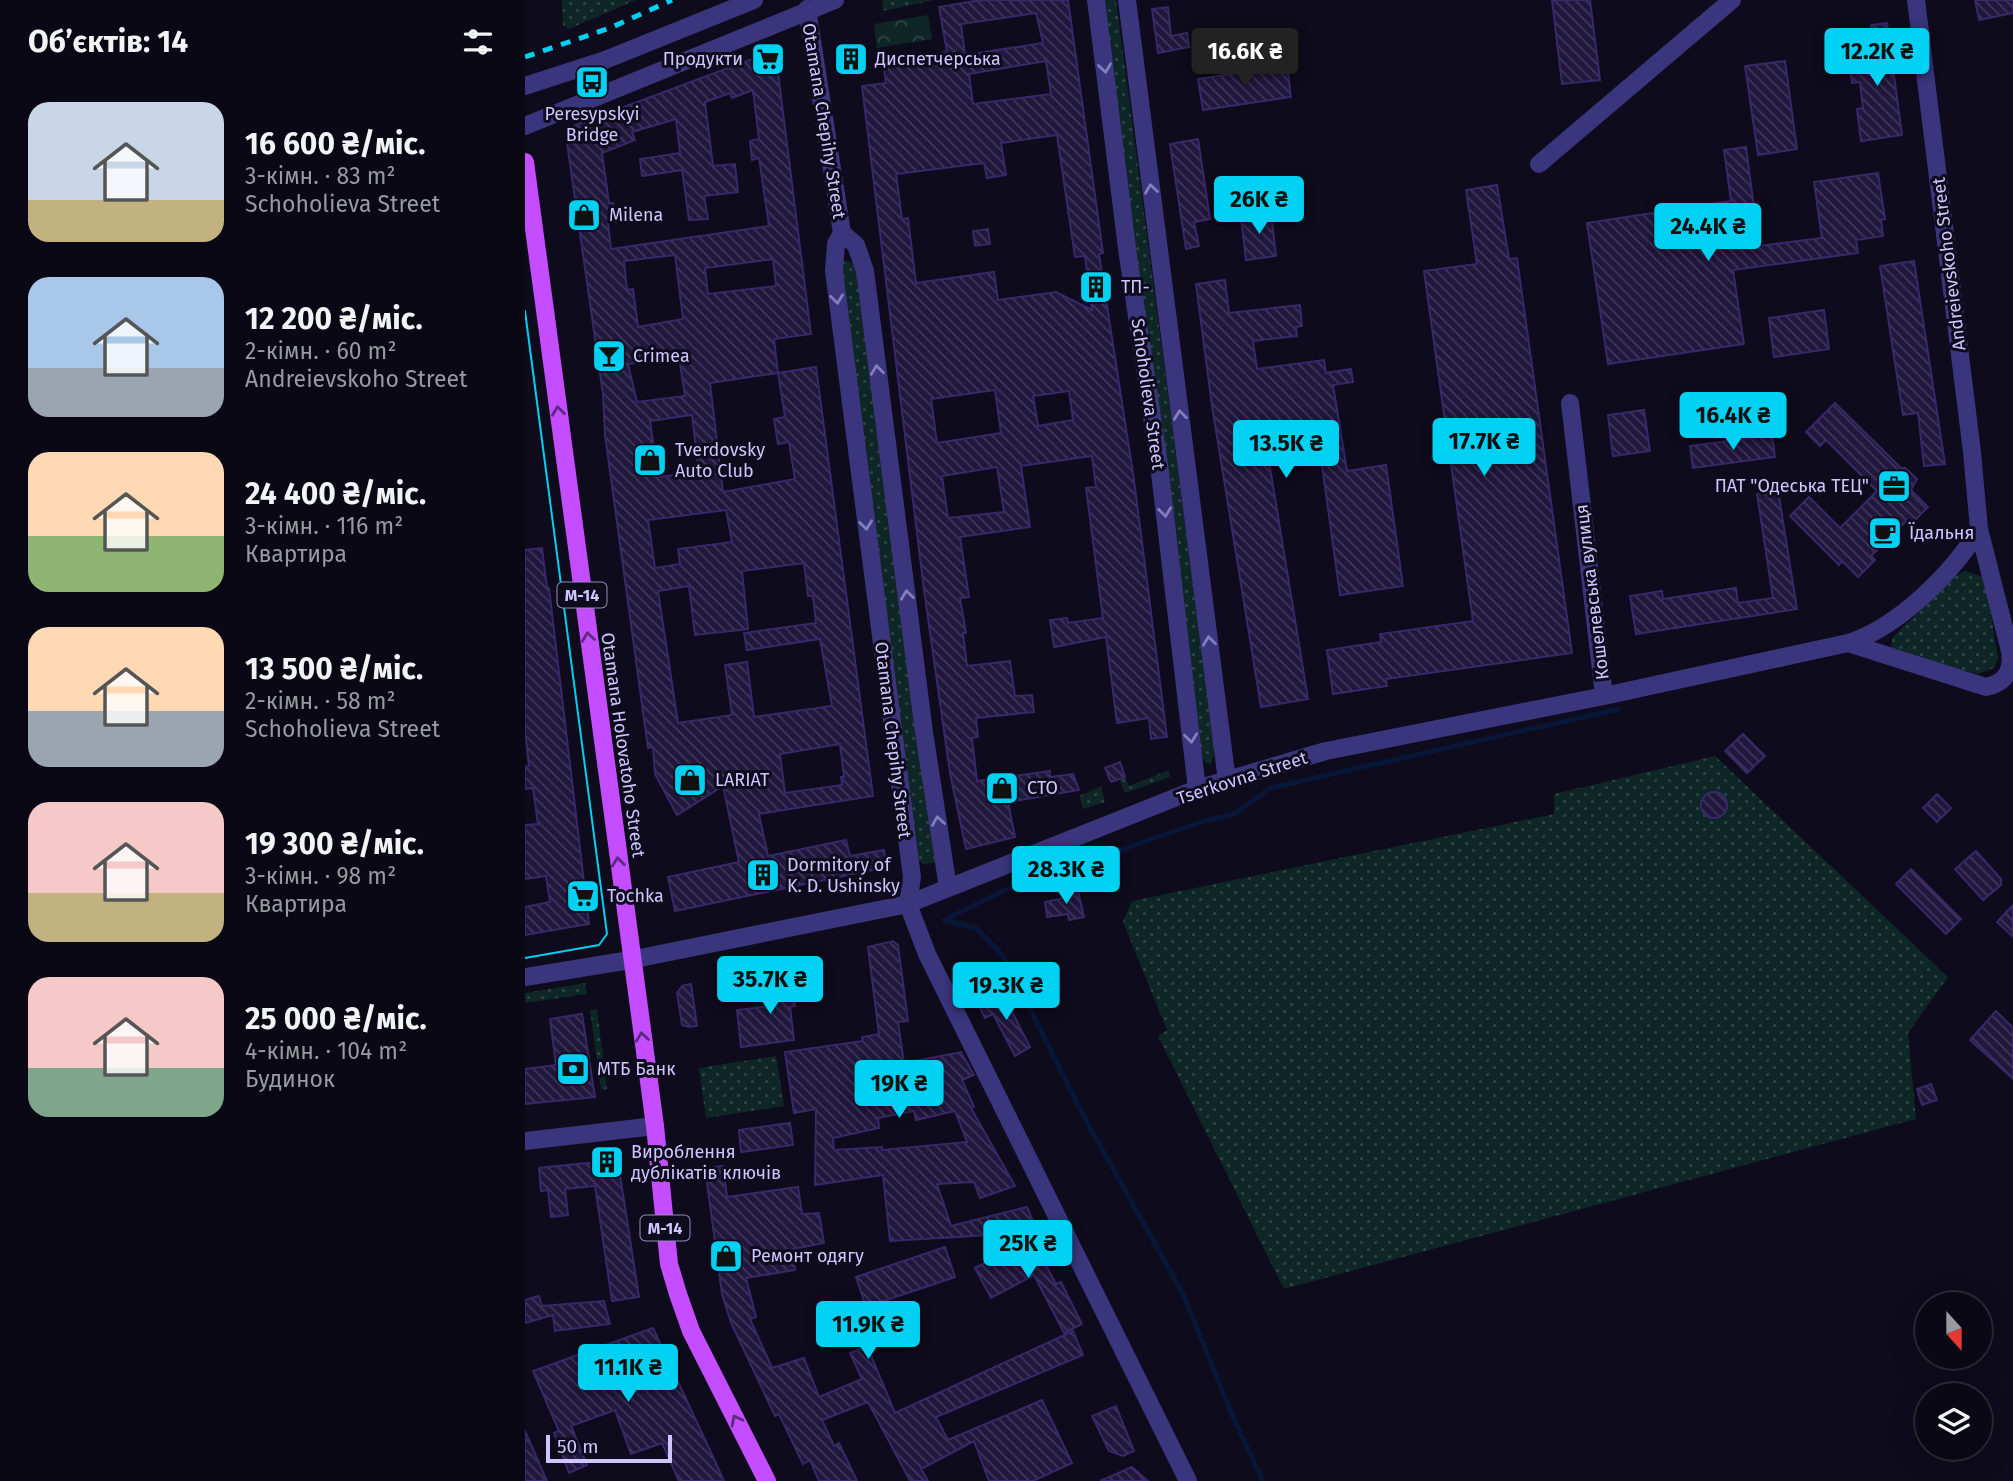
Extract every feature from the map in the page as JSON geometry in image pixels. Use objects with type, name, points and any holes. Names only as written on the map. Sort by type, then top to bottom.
[{"type":"main road","name":"Otamana Holovatoho Street","points":[[525,162],[630,960],[655,1125],[669,1264],[691,1331],[767,1481]]},
{"type":"street","points":[[525,86],[605,60],[754,0]]},
{"type":"street","points":[[525,125],[807,9],[835,0]]},
{"type":"street","name":"Schoholieva Street","points":[[1096,0],[1130,270],[1159,464],[1198,789]]},
{"type":"street","name":"Schoholieva Street","points":[[1127,0],[1227,781]]},
{"type":"street","points":[[1539,164],[1732,0]]},
{"type":"street","name":"Andreievskoho Street","points":[[1916,0],[1972,452],[1979,529]]},
{"type":"street","name":"Otamana Chepihy Street","points":[[807,9],[842,233],[837,244],[834,271],[912,877],[908,904],[927,954],[1188,1481]]},
{"type":"street","name":"Otamana Chepihy Street","points":[[842,233],[856,245],[865,271],[924,732],[948,888]]},
{"type":"street","name":"Кошелевська вулиця","points":[[1570,404],[1604,696]]},
{"type":"street","points":[[1848,643],[1975,685],[1992,686],[2004,679],[2011,667],[2010,651],[1979,529]]},
{"type":"street","name":"Tserkovna Street","points":[[525,977],[630,960],[908,904],[1198,789],[1326,751],[1604,696],[1848,643],[1867,637],[1891,623],[1962,555],[1979,529]]},
{"type":"street","points":[[525,1141],[655,1125]]},
{"type":"green space","points":[[562,0],[636,0],[569,29],[563,25]]},
{"type":"green space","points":[[882,0],[934,0],[883,11]]},
{"type":"green space","points":[[1100,0],[1116,0],[1215,751],[1211,764],[1206,763],[1201,755]]},
{"type":"green space","points":[[928,15],[932,39],[877,48],[874,24]]},
{"type":"green space","points":[[849,261],[859,268],[939,862],[922,864],[919,859],[842,290],[843,262]]},
{"type":"green space","points":[[1965,571],[1985,577],[1998,658],[1994,668],[1978,674],[1900,656],[1891,648],[1892,638],[1955,576]]},
{"type":"green space","points":[[1715,756],[1948,977],[1908,1033],[1916,1119],[1284,1289],[1158,1036],[1167,1030],[1123,922],[1132,901],[1554,814],[1554,794]]},
{"type":"green space","points":[[1169,770],[1170,777],[1125,793],[1119,779],[1125,777],[1129,786]]},
{"type":"green space","points":[[1101,786],[1105,802],[1083,809],[1079,796]]},
{"type":"green space","points":[[585,983],[587,994],[525,1003],[525,993]]},
{"type":"green space","points":[[597,1009],[607,1089],[601,1090],[590,1010]]},
{"type":"green space","points":[[776,1056],[784,1106],[706,1118],[699,1068]]},
{"type":"building","points":[[981,0],[1068,0],[1103,253],[1099,254],[1134,480],[1167,737],[1151,739],[1149,718],[1117,723],[1106,637],[1054,647],[1050,620],[1067,618],[1068,623],[1103,618],[1086,488],[1096,487],[1092,456],[1021,466],[1030,527],[960,537],[969,597],[960,598],[966,633],[963,633],[967,666],[1010,661],[1015,696],[1032,695],[1034,712],[976,718],[978,737],[972,738],[977,781],[1050,771],[1050,777],[1073,774],[1079,790],[1008,802],[1015,837],[966,849],[950,773],[924,590],[862,86],[886,83],[883,61],[947,52],[939,7]],"holes":[[[1036,13],[1043,43],[965,55],[961,24]],[[1046,61],[1051,94],[973,104],[969,74]],[[1057,135],[1075,257],[1085,256],[1092,310],[1056,292],[998,300],[994,272],[916,283],[908,218],[902,219],[896,174],[984,163],[987,178],[1006,175],[1001,143]],[[995,390],[1001,433],[937,443],[931,399]],[[1069,391],[1073,420],[1038,426],[1033,396]],[[997,467],[1004,512],[948,518],[942,476]]]},
{"type":"building","points":[[1552,0],[1590,0],[1600,80],[1562,84]]},
{"type":"building","points":[[1975,0],[2013,0],[2013,13],[1979,20]]},
{"type":"building","points":[[1168,7],[1171,36],[1187,33],[1189,47],[1158,53],[1152,9]]},
{"type":"building","points":[[1887,23],[1902,135],[1861,141],[1857,109],[1863,108],[1860,82],[1852,83],[1848,52],[1875,48],[1871,25]]},
{"type":"building","points":[[768,53],[776,57],[811,334],[774,339],[778,373],[816,367],[873,796],[759,814],[768,856],[846,840],[850,856],[884,850],[887,867],[675,911],[668,877],[739,862],[723,786],[677,815],[655,774],[653,747],[648,748],[605,435],[603,394],[566,136],[573,126]],"holes":[[[753,90],[759,139],[750,141],[752,160],[759,158],[769,226],[611,249],[608,222],[616,222],[613,203],[609,203],[602,153],[635,140],[632,132],[676,119],[680,153],[640,159],[642,176],[682,170],[689,220],[708,219],[704,196],[738,192],[735,164],[713,166],[705,102],[730,93],[732,98]],[[675,255],[683,319],[638,327],[633,289],[627,290],[624,261]],[[773,259],[776,286],[708,294],[705,268]],[[679,357],[685,396],[637,402],[628,364]],[[778,373],[785,417],[774,419],[778,444],[789,442],[795,479],[723,492],[710,383]],[[692,415],[699,472],[658,477],[650,421]],[[726,510],[732,542],[678,549],[680,564],[655,568],[648,520]],[[804,563],[808,596],[813,596],[816,623],[744,633],[747,650],[820,639],[832,706],[754,717],[747,662],[725,665],[732,715],[678,723],[658,591],[689,586],[695,635],[748,629],[742,571]],[[840,744],[844,777],[841,777],[842,785],[785,793],[780,754]]]},
{"type":"building","points":[[1785,61],[1797,149],[1758,155],[1745,66]]},
{"type":"building","points":[[1287,66],[1291,97],[1203,110],[1198,79]]},
{"type":"building","points":[[1198,139],[1210,219],[1194,222],[1199,246],[1186,249],[1170,144]]},
{"type":"building","points":[[1746,147],[1759,246],[1822,238],[1814,182],[1878,173],[1885,219],[1881,220],[1883,236],[1856,240],[1858,253],[1733,270],[1744,344],[1608,364],[1587,223],[1731,201],[1724,150]]},
{"type":"building","points":[[1497,185],[1509,259],[1517,258],[1572,653],[1386,679],[1387,686],[1333,694],[1327,650],[1381,642],[1380,634],[1473,621],[1424,271],[1477,264],[1466,190]]},
{"type":"building","points":[[1271,213],[1276,256],[1246,260],[1241,217]]},
{"type":"building","points":[[988,229],[990,244],[975,246],[973,231]]},
{"type":"building","points":[[1914,261],[1945,464],[1924,466],[1918,413],[1903,415],[1880,266]]},
{"type":"building","points":[[1225,280],[1229,313],[1300,305],[1302,326],[1296,327],[1297,336],[1253,341],[1257,369],[1324,360],[1326,373],[1351,369],[1353,382],[1333,385],[1347,471],[1386,465],[1403,586],[1340,595],[1321,458],[1308,460],[1306,448],[1268,455],[1308,699],[1261,707],[1212,406],[1196,284]]},
{"type":"building","points":[[1824,310],[1829,349],[1774,357],[1769,318]]},
{"type":"building","name":"ПАТ \"Одеська ТЕЦ\"","points":[[1835,403],[1901,468],[1905,468],[1917,479],[1911,490],[1928,507],[1910,525],[1906,521],[1871,556],[1875,560],[1858,577],[1842,561],[1839,565],[1790,516],[1809,497],[1840,528],[1877,491],[1826,440],[1820,446],[1806,432]]},
{"type":"building","points":[[1644,410],[1650,451],[1613,456],[1608,415]]},
{"type":"building","points":[[1772,435],[1775,457],[1693,468],[1690,446]]},
{"type":"building","points":[[1778,490],[1797,609],[1636,634],[1630,596],[1662,591],[1663,599],[1736,588],[1738,603],[1773,598],[1757,494]]},
{"type":"building","points":[[542,548],[589,924],[525,935],[525,907],[550,902],[546,876],[525,879],[525,825],[538,824],[533,788],[525,789],[525,767],[529,766],[525,731],[525,550]]},
{"type":"building","points":[[1743,734],[1765,756],[1747,773],[1725,751]]},
{"type":"building","points":[[1120,762],[1125,777],[1111,782],[1105,768]]},
{"type":"building","points":[[1714,792],[1723,796],[1727,805],[1723,814],[1714,818],[1705,814],[1701,805],[1705,796]]},
{"type":"building","points":[[1937,794],[1951,808],[1937,822],[1923,808]]},
{"type":"building","points":[[1976,851],[2001,879],[2001,885],[1983,900],[1955,869]]},
{"type":"building","points":[[1911,869],[1961,919],[1946,934],[1896,884]]},
{"type":"building","points":[[1078,891],[1084,917],[1069,920],[1068,914],[1047,917],[1045,902],[1064,898],[1063,893]]},
{"type":"building","points":[[2013,905],[2013,937],[1997,922]]},
{"type":"building","points":[[893,941],[898,945],[908,1021],[898,1022],[904,1063],[961,1052],[974,1075],[962,1080],[974,1107],[971,1108],[1015,1186],[980,1198],[974,1182],[937,1184],[951,1226],[1027,1207],[1035,1226],[989,1235],[890,1241],[883,1175],[815,1185],[816,1109],[794,1113],[785,1052],[863,1041],[862,1037],[879,1034],[868,947]],"holes":[[[914,1111],[916,1120],[955,1111],[967,1142],[882,1150],[882,1147],[834,1150],[833,1138],[879,1128],[878,1118]]]},
{"type":"building","points":[[790,965],[795,1006],[790,1007],[794,1040],[741,1047],[737,1010],[778,1005],[774,968]]},
{"type":"building","points":[[691,984],[697,1026],[689,1027],[682,1025],[677,993],[682,986]]},
{"type":"building","points":[[1002,992],[1030,1047],[1015,1056],[993,1014],[985,1018],[978,1004]]},
{"type":"building","points":[[1996,1011],[2013,1028],[2013,1079],[1970,1040]]},
{"type":"building","points":[[582,1014],[595,1097],[525,1104],[525,1069],[556,1065],[550,1019]]},
{"type":"building","points":[[1931,1084],[1937,1100],[1922,1105],[1917,1089]]},
{"type":"building","points":[[790,1123],[793,1145],[741,1152],[739,1130]]},
{"type":"building","points":[[617,1156],[639,1297],[612,1301],[595,1186],[565,1189],[568,1215],[551,1217],[548,1190],[541,1191],[539,1168],[596,1162],[596,1159]]},
{"type":"building","points":[[723,1166],[727,1197],[798,1187],[802,1214],[819,1213],[824,1243],[793,1249],[795,1270],[746,1278],[756,1317],[750,1319],[772,1368],[804,1358],[819,1397],[862,1379],[850,1353],[867,1346],[895,1413],[1073,1331],[1083,1355],[936,1417],[948,1440],[1042,1400],[1072,1463],[1033,1481],[989,1481],[974,1441],[921,1469],[928,1481],[910,1481],[868,1402],[822,1420],[834,1446],[839,1443],[857,1481],[819,1481],[810,1460],[803,1464],[779,1414],[775,1416],[731,1323],[722,1294],[705,1168]]},
{"type":"building","points":[[1031,1238],[1056,1284],[1061,1282],[1082,1324],[1064,1333],[1034,1275],[991,1298],[975,1268]]},
{"type":"building","points":[[945,1247],[955,1277],[866,1307],[856,1277]]},
{"type":"building","points":[[539,1296],[542,1306],[604,1301],[610,1324],[555,1331],[553,1315],[525,1323],[525,1300]]},
{"type":"building","points":[[653,1328],[724,1481],[679,1481],[662,1443],[631,1454],[615,1410],[571,1426],[587,1465],[569,1473],[554,1433],[559,1431],[533,1371]]},
{"type":"building","points":[[1116,1406],[1134,1451],[1123,1456],[1109,1451],[1092,1416]]},
{"type":"building","points":[[525,1431],[547,1481],[525,1481]]},
{"type":"building","points":[[1132,1467],[1148,1481],[1100,1481]]},
{"type":"waterway","points":[[1263,1481],[1233,1417],[1183,1294],[1083,1115],[1004,957],[976,928],[944,920],[1005,890],[1204,821],[1235,814],[1270,788],[1619,709]]},
{"type":"tram line","points":[[525,311],[607,934],[599,945],[525,958]]},
{"type":"railway","points":[[525,57],[610,28],[672,0]]},
{"type":"place","name":"Продукти","points":[[768,59]]},
{"type":"place","name":"Диспетчерська","points":[[851,59]]},
{"type":"place","name":"Peresypskyi Bridge","points":[[592,82]]},
{"type":"place","name":"Milena","points":[[584,215]]},
{"type":"place","name":"ТП-","points":[[1096,287]]},
{"type":"place","name":"Crimea","points":[[609,356]]},
{"type":"place","name":"Tverdovsky Auto Club","points":[[650,460]]},
{"type":"place","name":"ПАТ \"Одеська ТЕЦ\"","points":[[1894,486]]},
{"type":"place","name":"Їдальня","points":[[1885,533]]},
{"type":"place","name":"LARIAT","points":[[690,780]]},
{"type":"place","name":"СТО","points":[[1002,788]]},
{"type":"place","name":"Dormitory of K. D. Ushinsky","points":[[763,875]]},
{"type":"place","name":"Tochka","points":[[583,896]]},
{"type":"place","name":"МТБ Банк","points":[[573,1069]]},
{"type":"place","name":"Вироблення дублікатів ключів","points":[[607,1162]]},
{"type":"place","name":"Ремонт одягу","points":[[726,1256]]}]
